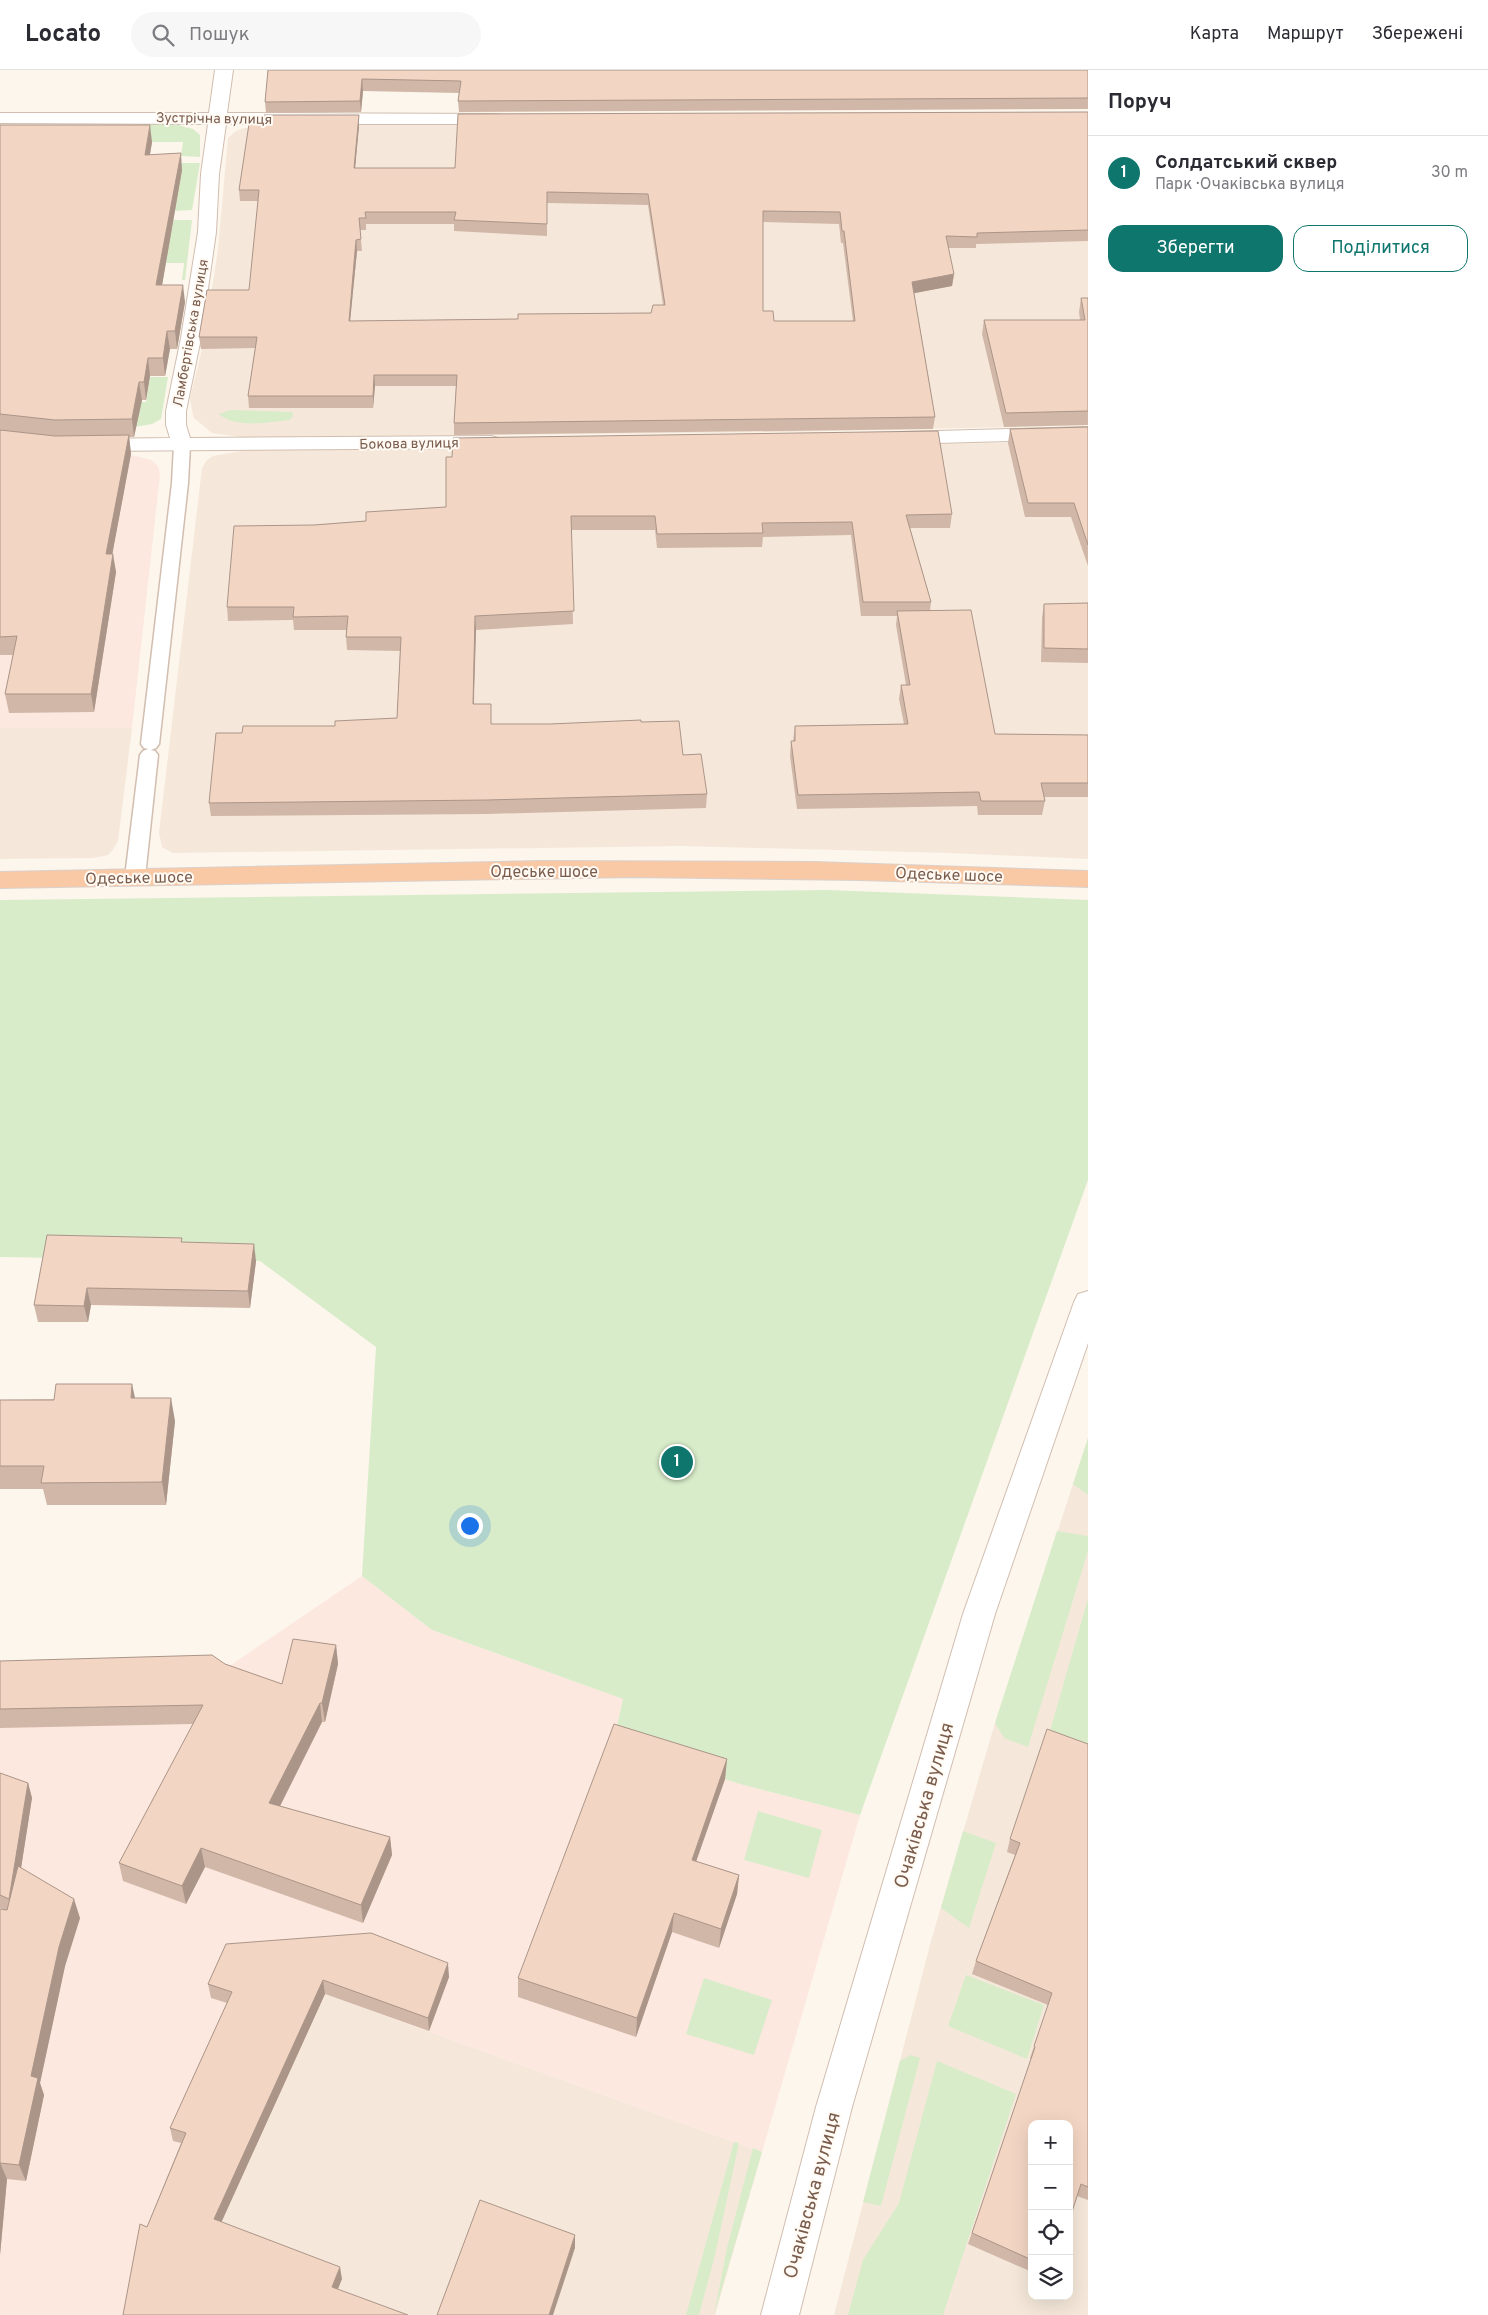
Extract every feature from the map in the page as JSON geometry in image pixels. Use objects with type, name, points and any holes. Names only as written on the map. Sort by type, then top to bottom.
[{"type":"highway","name":"Одеське шосе","points":[[0,880],[293,873],[720,870],[953,874],[1088,879]]},
{"type":"street","name":"Ламбертівська вулиця","points":[[182,445],[176,425],[176,411],[191,338],[207,232],[210,174],[224,70]]},
{"type":"street","name":"Зустрічна вулиця","points":[[0,118],[175,117],[218,120],[512,119]]},
{"type":"street","points":[[882,438],[1088,433]]},
{"type":"street","name":"Бокова вулиця","points":[[76,446],[510,442]]},
{"type":"street","name":"Очаківська вулиця","points":[[780,2315],[834,2107],[979,1614],[1088,1302]]},
{"type":"lane","name":"Ламбертівська вулиця","points":[[135,877],[180,483],[182,445]]},
{"type":"shaded area","points":[[1088,122],[1088,425],[787,432],[248,438],[212,433],[194,418],[190,398],[204,341],[218,249],[228,138],[236,131],[245,128],[355,125]]},
{"type":"shaded area","points":[[1088,441],[1088,859],[950,853],[682,846],[173,853],[162,847],[159,833],[202,468],[207,460],[213,456],[247,450],[788,447]]},
{"type":"shaded area","points":[[107,453],[136,456],[151,460],[158,466],[160,475],[132,728],[0,728],[0,455]]},
{"type":"shaded area","points":[[0,728],[132,728],[118,841],[108,855],[93,858],[0,859]]},
{"type":"shaded area","points":[[1088,1438],[1088,2315],[834,2315],[931,1941],[995,1723]]},
{"type":"shaded area","points":[[362,1576],[432,1630],[623,1699],[613,1744],[740,1784],[860,1815],[762,2152],[325,1994],[179,2315],[0,2315],[0,1681],[216,1675]]},
{"type":"shaded area","points":[[325,1994],[762,2152],[715,2315],[179,2315]]},
{"type":"green space","points":[[171,123],[193,129],[200,135],[200,157],[181,156],[183,142],[152,142],[124,125]]},
{"type":"green space","points":[[179,163],[200,163],[192,210],[174,211]]},
{"type":"green space","points":[[172,220],[192,220],[185,280],[182,280],[184,263],[166,263]]},
{"type":"green space","points":[[150,377],[168,377],[161,419],[152,424],[134,427],[81,401],[146,402]]},
{"type":"green space","points":[[231,410],[292,412],[293,416],[290,420],[244,423],[226,419],[219,414]]},
{"type":"green space","points":[[826,890],[1088,900],[1088,1180],[860,1815],[740,1784],[613,1744],[623,1699],[432,1630],[362,1576],[376,1347],[260,1261],[0,1257],[0,900]]},
{"type":"green space","points":[[1088,1438],[1088,1495],[1073,1484]]},
{"type":"green space","points":[[1057,1531],[1088,1536],[1088,1551],[1028,1747],[1004,1738],[995,1723]]},
{"type":"green space","points":[[1088,1599],[1088,1757],[1047,1741]]},
{"type":"green space","points":[[758,1811],[822,1830],[809,1878],[744,1860]]},
{"type":"green space","points":[[963,1831],[996,1843],[969,1928],[941,1908]]},
{"type":"green space","points":[[966,1975],[1044,2005],[1027,2059],[948,2026]]},
{"type":"green space","points":[[704,1978],[772,2000],[754,2055],[686,2034]]},
{"type":"green space","points":[[911,2055],[920,2058],[881,2206],[863,2202],[900,2061]]},
{"type":"green space","points":[[937,2061],[1016,2094],[943,2315],[848,2315],[863,2260],[899,2203]]},
{"type":"green space","points":[[734,2142],[739,2143],[715,2255],[699,2315],[686,2315]]},
{"type":"green space","points":[[753,2148],[762,2152],[714,2315],[727,2248]]},
{"type":"building","points":[[268,70],[1088,70],[1088,98],[458,101],[461,81],[362,79],[360,101],[265,102]]},
{"type":"building","points":[[1088,112],[1088,230],[977,233],[977,237],[946,236],[954,274],[912,282],[935,417],[454,423],[457,375],[374,375],[373,396],[248,396],[257,337],[199,337],[207,290],[249,290],[259,190],[239,190],[249,124],[264,124],[264,115],[359,115],[354,168],[455,168],[458,114]],"holes":[[[547,192],[648,194],[665,305],[653,305],[651,313],[518,314],[518,319],[349,321],[356,240],[361,239],[359,218],[366,218],[365,212],[456,212],[454,220],[547,224]],[[763,211],[840,212],[855,321],[774,321],[773,311],[763,311]]]},
{"type":"building","points":[[0,125],[150,125],[145,155],[181,153],[156,285],[183,285],[175,331],[167,331],[163,358],[148,358],[144,382],[139,382],[132,419],[55,420],[0,414]]},
{"type":"building","points":[[1081,298],[1088,298],[1088,411],[1006,413],[984,320],[1085,320]]},
{"type":"building","points":[[1088,427],[1088,545],[1074,503],[1028,503],[1010,429]]},
{"type":"building","points":[[0,430],[55,436],[129,435],[106,554],[113,554],[91,694],[5,694],[17,636],[0,637]]},
{"type":"building","points":[[938,431],[952,514],[906,515],[931,602],[863,602],[852,522],[762,523],[763,533],[657,534],[655,516],[571,516],[574,611],[475,616],[473,704],[491,704],[491,724],[550,724],[641,720],[641,722],[679,721],[683,755],[701,754],[707,794],[487,800],[209,803],[216,733],[242,733],[243,726],[335,726],[335,721],[397,718],[401,637],[346,637],[348,616],[293,617],[294,607],[227,607],[234,526],[314,525],[366,521],[366,512],[446,507],[446,457],[452,457],[453,438]]},
{"type":"building","points":[[1088,603],[1088,649],[1044,648],[1044,604]]},
{"type":"building","points":[[971,610],[995,734],[1088,735],[1088,783],[1041,783],[1045,801],[981,801],[979,792],[798,795],[791,741],[795,741],[795,726],[908,724],[901,685],[910,685],[897,611]]},
{"type":"building","points":[[47,1235],[182,1238],[181,1242],[254,1244],[248,1291],[87,1288],[84,1306],[34,1305]]},
{"type":"building","points":[[56,1384],[132,1384],[131,1398],[171,1398],[162,1482],[41,1483],[44,1466],[0,1466],[0,1400],[54,1400]]},
{"type":"building","points":[[293,1639],[336,1645],[322,1703],[320,1703],[269,1803],[390,1837],[361,1905],[201,1848],[182,1886],[119,1863],[203,1705],[0,1709],[0,1661],[212,1655],[225,1664],[282,1684]]},
{"type":"building","points":[[614,1724],[727,1759],[692,1860],[739,1875],[721,1929],[674,1913],[637,2018],[518,1978]]},
{"type":"building","points":[[1047,1729],[1088,1744],[1088,2187],[1081,2184],[1073,2209],[1073,2120],[1028,2120],[1028,2258],[972,2233],[1052,1993],[976,1961],[1020,1843],[1010,1839]]},
{"type":"building","points":[[0,1773],[28,1783],[9,1899],[0,1895]]},
{"type":"building","points":[[18,1866],[74,1899],[59,1947],[31,2076],[38,2078],[19,2165],[0,2163],[0,1909],[7,1910]]},
{"type":"building","points":[[371,1933],[448,1963],[428,2018],[323,1980],[214,2219],[340,2267],[332,2287],[408,2315],[123,2315],[140,2224],[147,2227],[186,2133],[170,2128],[232,1992],[208,1984],[226,1944]]},
{"type":"building","points":[[480,2200],[575,2235],[549,2315],[437,2315]]},
{"type":"place","name":"Солдатський сквер","points":[[677,1462]]}]
